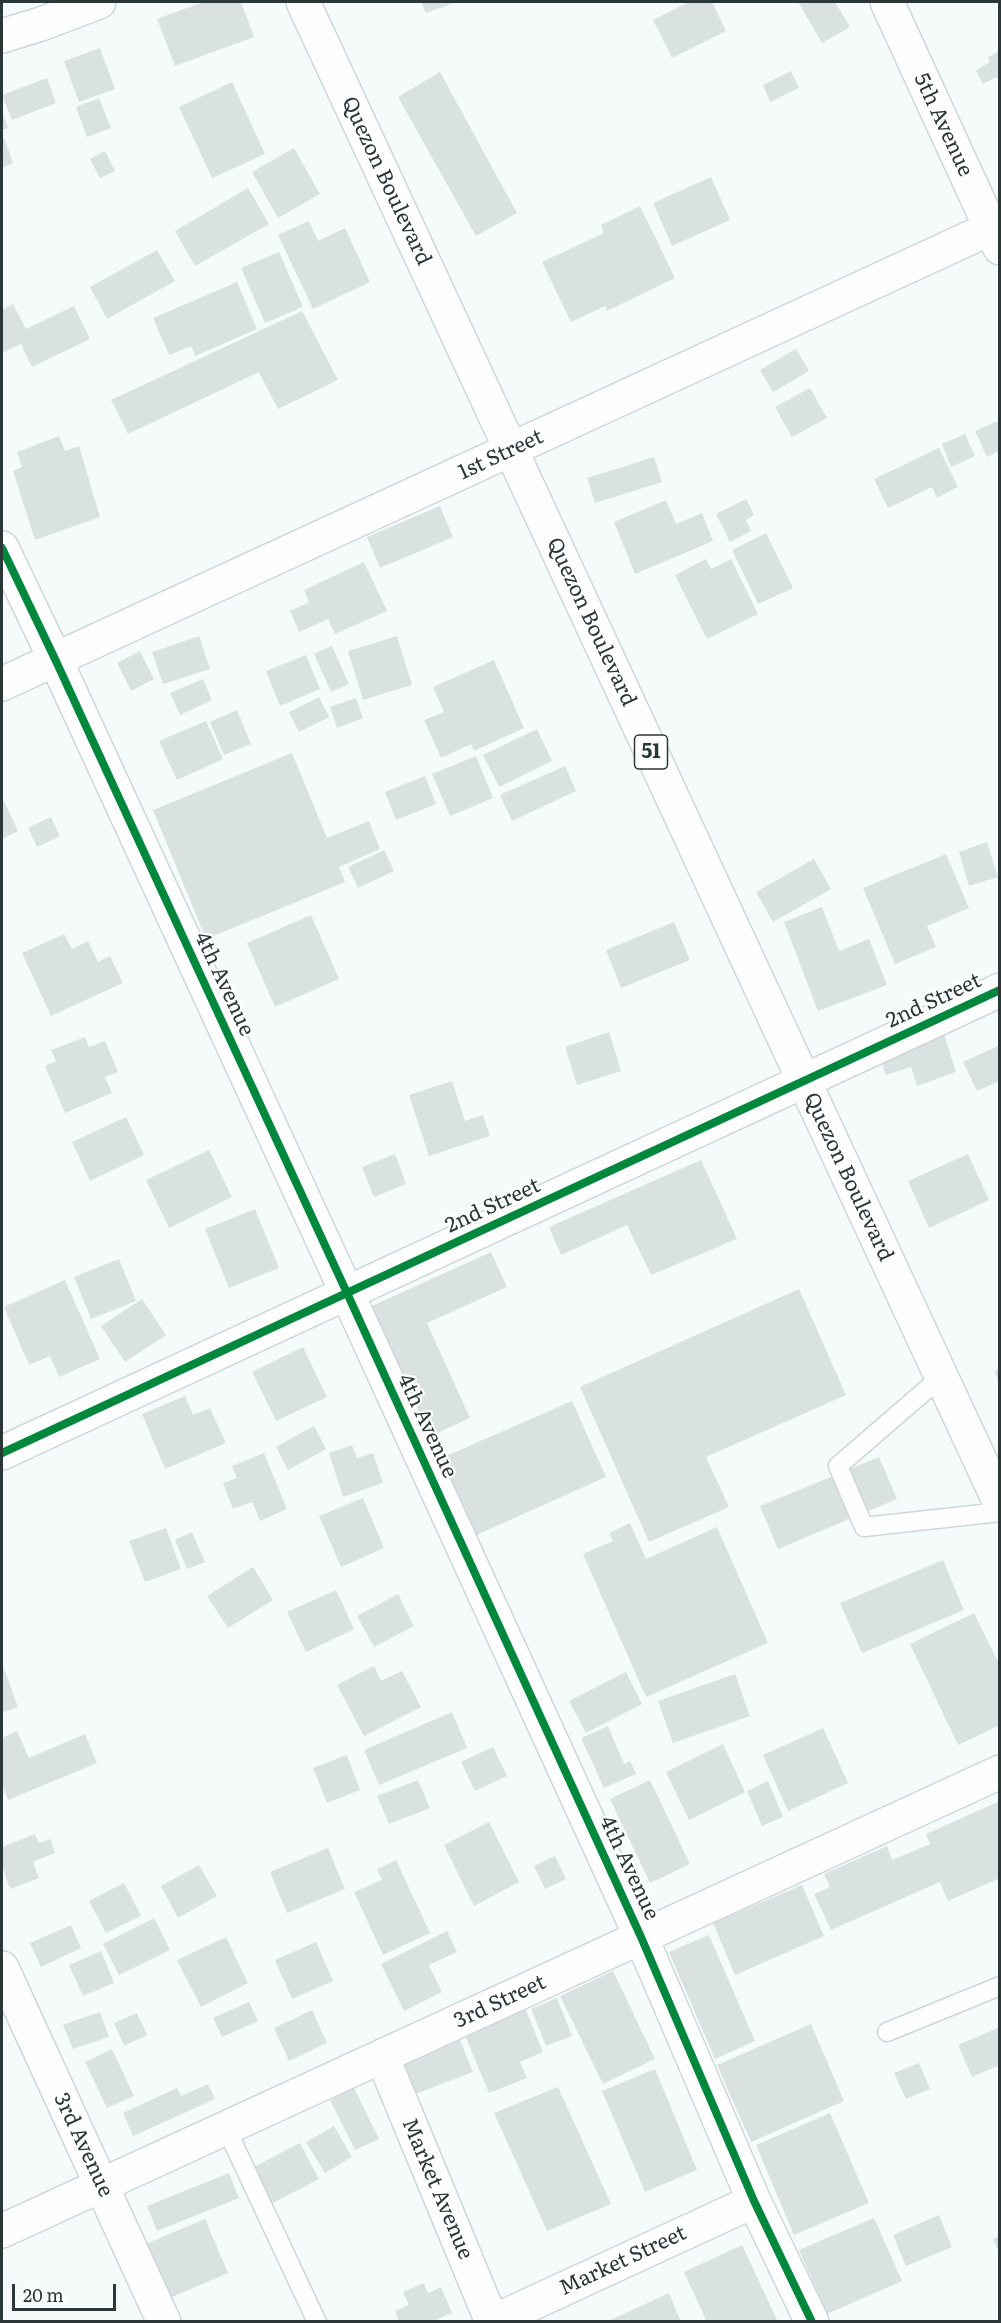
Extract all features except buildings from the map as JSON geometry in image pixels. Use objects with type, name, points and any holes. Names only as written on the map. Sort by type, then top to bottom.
[{"type":"main road","points":[[2,36],[99,2]]},
{"type":"main road","name":"Quezon Boulevard","points":[[303,2],[999,1503]]},
{"type":"main road","name":"5th Avenue","points":[[887,2],[996,234]]},
{"type":"main road","name":"1st Street","points":[[2,684],[511,450],[996,234]]},
{"type":"main road","name":"4th Avenue","points":[[2,548],[347,1293],[641,1937],[754,2201],[812,2322]]},
{"type":"main road","name":"2nd Street","points":[[2,1453],[999,990]]},
{"type":"main road","name":"3rd Street","points":[[2,2231],[999,1772]]},
{"type":"main road","name":"3rd Avenue","points":[[2,1968],[164,2322]]},
{"type":"main road","name":"Market Avenue","points":[[382,2056],[492,2322]]},
{"type":"main road","name":"Market Street","points":[[492,2322],[754,2201]]},
{"type":"lane","points":[[941,1377],[838,1466],[864,1527],[999,1512]]},
{"type":"lane","points":[[886,2032],[999,1986]]},
{"type":"lane","points":[[226,2128],[317,2322]]},
{"type":"cycle path","points":[[2,548],[347,1293],[641,1937],[754,2201],[812,2322]]},
{"type":"cycle path","points":[[2,1453],[1000,990]]}]
